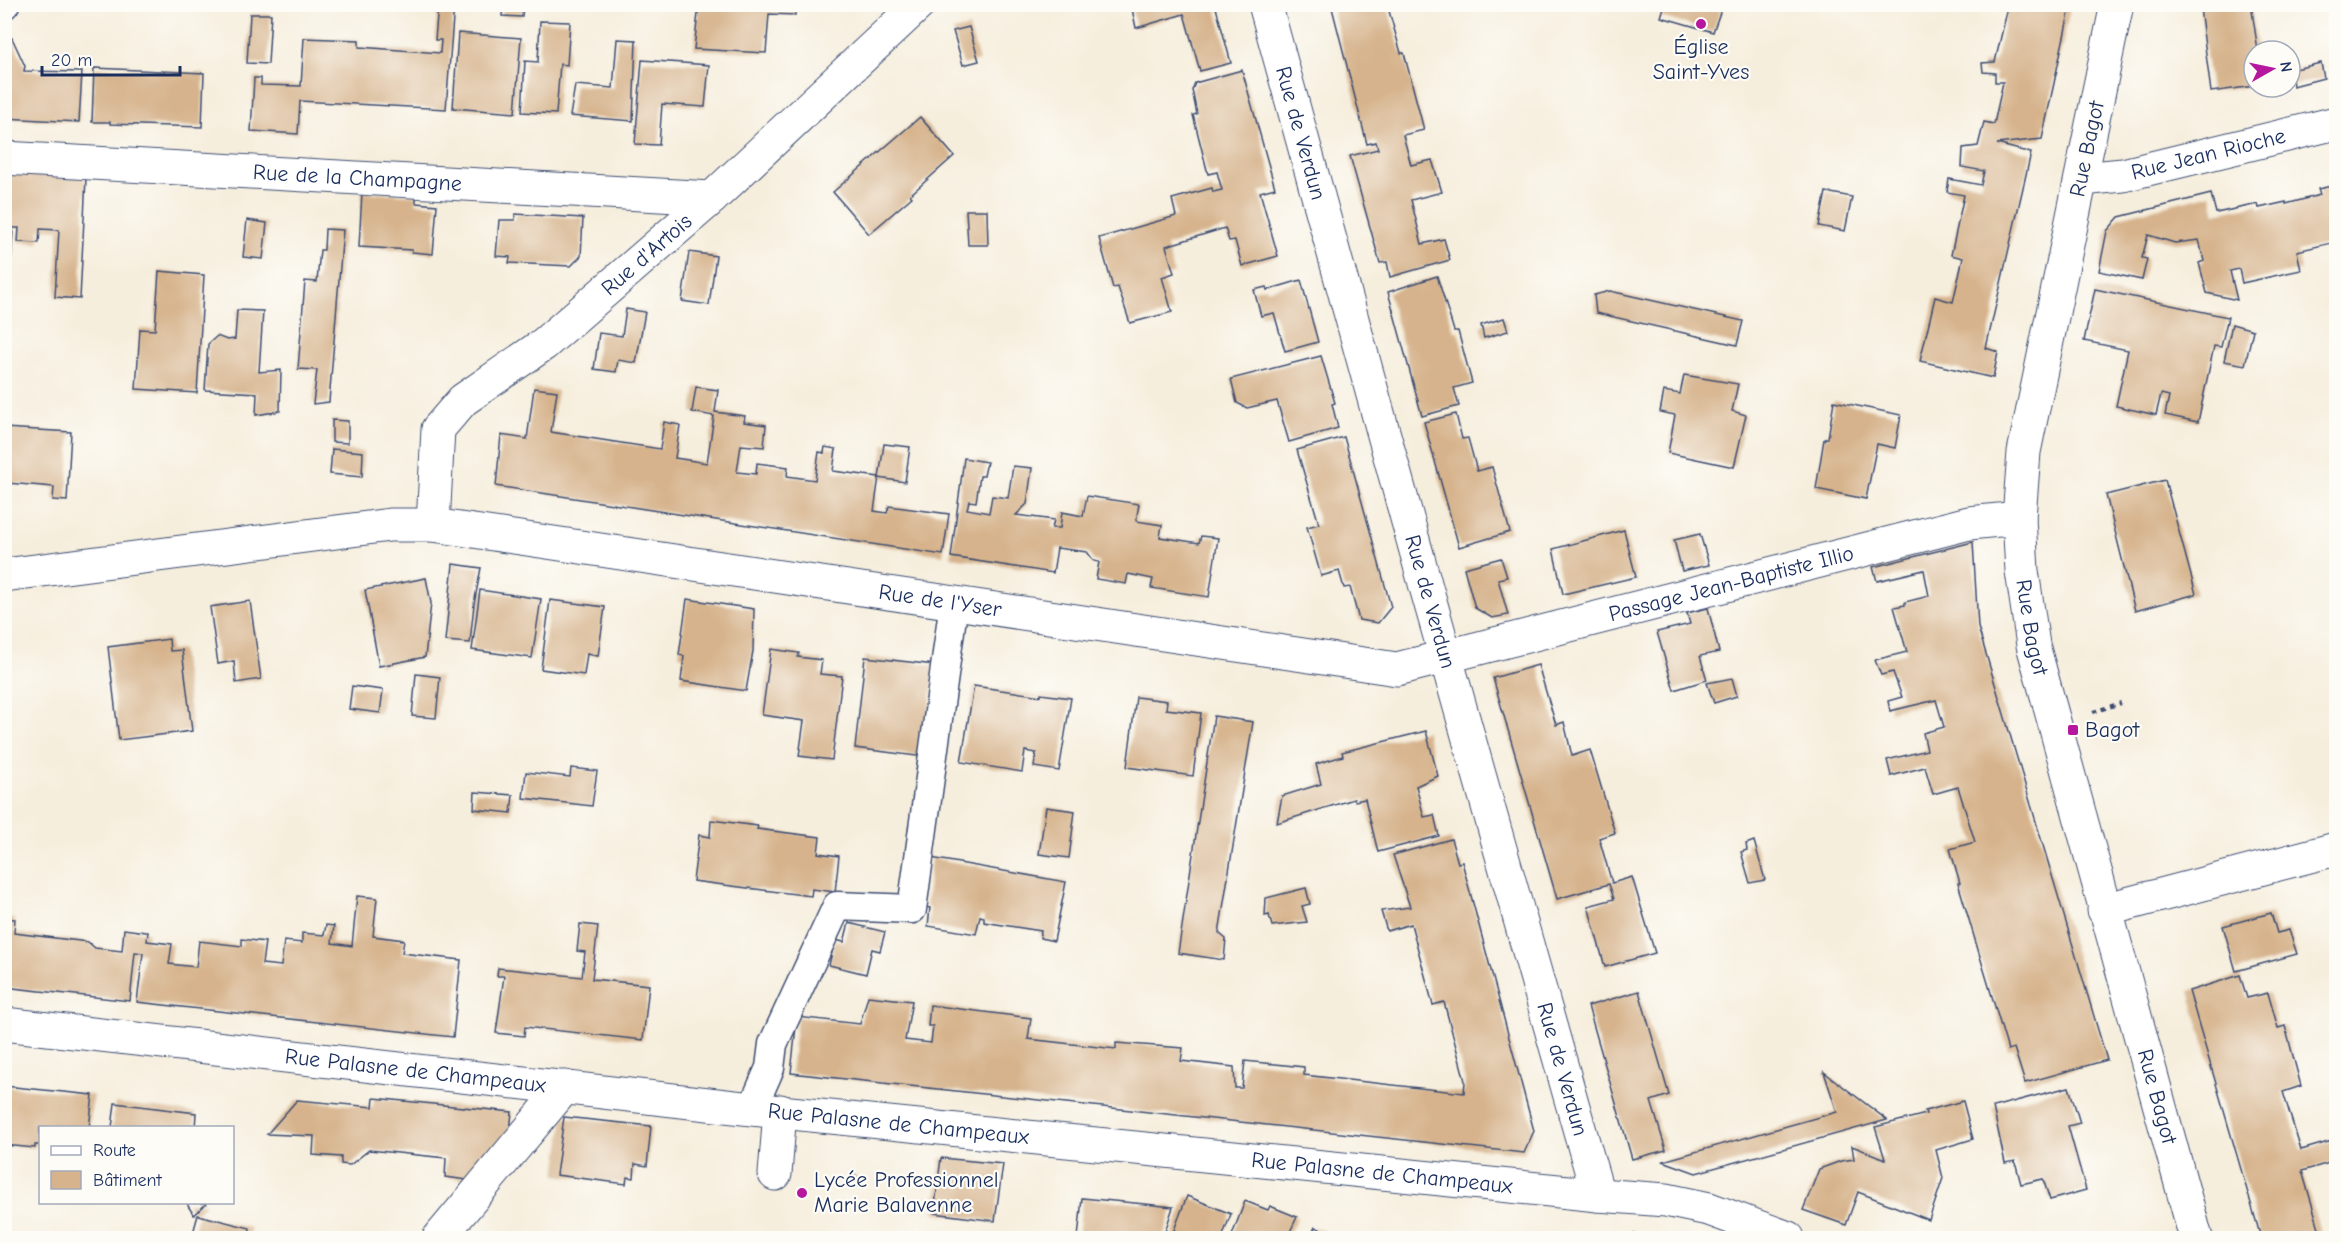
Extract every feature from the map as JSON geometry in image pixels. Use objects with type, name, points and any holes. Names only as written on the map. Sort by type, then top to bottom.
[{"type":"street","name":"Rue d'Artois","points":[[433,525],[438,429],[463,400],[544,344],[712,198],[920,4]]},
{"type":"street","name":"Rue de Verdun","points":[[1265,4],[1599,1196]]},
{"type":"street","name":"Rue Bagot","points":[[2117,4],[2024,452],[2019,518],[2022,571],[2032,645],[2196,1239]]},
{"type":"street","name":"Rue Jean Rioche","points":[[2081,179],[2123,176],[2337,123]]},
{"type":"street","name":"Rue de la Champagne","points":[[4,158],[712,198]]},
{"type":"street","name":"Passage Jean-Baptiste Illio","points":[[1446,656],[1969,524],[2019,518]]},
{"type":"street","points":[[4,575],[390,525],[433,525]]},
{"type":"street","name":"Rue de l'Yser","points":[[433,525],[1396,669],[1446,656]]},
{"type":"street","points":[[2104,910],[2337,849]]},
{"type":"street","name":"Rue Palasne de Champeaux","points":[[4,1024],[766,1110],[1599,1196],[1666,1200],[1709,1209],[1788,1239]]},
{"type":"street","points":[[439,1239],[564,1087]]},
{"type":"street","points":[[766,1110],[775,1174]]},
{"type":"lane","points":[[766,1110],[773,1044],[837,906],[912,909],[954,602]]},
{"type":"path","points":[[2104,708],[2121,703]]},
{"type":"building","points":[[438,4],[454,5],[446,109],[300,101],[298,134],[251,131],[254,78],[261,78],[261,85],[301,86],[304,38],[359,40],[359,47],[440,53],[441,40],[435,40]]},
{"type":"building","points":[[699,4],[796,4],[795,15],[769,14],[766,53],[694,49]]},
{"type":"building","points":[[1131,4],[1215,4],[1231,63],[1200,71],[1184,14],[1136,28]]},
{"type":"building","points":[[1331,4],[1387,4],[1401,53],[1404,53],[1424,130],[1403,135],[1411,165],[1432,160],[1442,192],[1411,200],[1422,244],[1444,239],[1450,260],[1390,277],[1387,262],[1380,263],[1350,156],[1378,149],[1376,142],[1367,144]]},
{"type":"building","name":"Église Saint-Yves","points":[[1665,4],[1723,4],[1713,32],[1661,17]]},
{"type":"building","points":[[2002,4],[2071,4],[2042,139],[1997,144],[2031,153],[1986,348],[1998,352],[1993,378],[1920,361],[1935,297],[1953,302],[1963,258],[1951,255],[1964,195],[1947,192],[1949,179],[1981,185],[1984,171],[1962,167],[1963,148],[1978,146],[1984,122],[1994,124],[2003,82],[1995,82],[1995,73],[1983,72],[1982,63],[1995,62],[2008,7]]},
{"type":"building","points":[[2215,4],[2251,4],[2256,39],[2242,39],[2242,88],[2211,92],[2200,8]]},
{"type":"building","points":[[503,5],[523,5],[522,17],[502,16]]},
{"type":"building","points":[[250,14],[271,14],[268,64],[247,63]]},
{"type":"building","points":[[540,21],[570,22],[567,65],[560,64],[556,114],[522,112],[525,61],[538,62]]},
{"type":"building","points":[[969,27],[979,61],[963,65],[953,31]]},
{"type":"building","points":[[458,33],[521,38],[515,113],[453,108]]},
{"type":"building","points":[[12,38],[25,66],[24,71],[82,72],[79,122],[4,118],[4,45]]},
{"type":"building","points":[[617,39],[636,40],[633,121],[570,116],[575,85],[613,88]]},
{"type":"building","points":[[642,60],[709,65],[705,107],[662,104],[659,145],[635,144]]},
{"type":"building","points":[[2321,63],[2324,78],[2302,84],[2302,67]]},
{"type":"building","points":[[94,68],[204,73],[202,127],[92,122]]},
{"type":"building","points":[[1242,70],[1275,188],[1260,192],[1278,256],[1242,266],[1235,240],[1229,241],[1225,228],[1166,246],[1174,273],[1162,277],[1172,312],[1130,323],[1118,287],[1113,288],[1099,238],[1176,216],[1172,199],[1212,188],[1213,192],[1222,190],[1217,172],[1208,174],[1193,115],[1197,114],[1192,90],[1195,83]]},
{"type":"building","points":[[920,117],[954,156],[910,195],[912,197],[869,234],[833,192]]},
{"type":"building","points":[[4,173],[86,178],[80,299],[55,297],[59,230],[40,229],[39,243],[18,242],[19,228],[13,228],[10,283],[4,283]]},
{"type":"building","points":[[2336,185],[2336,242],[2297,251],[2301,270],[2242,283],[2239,269],[2230,271],[2237,300],[2207,293],[2199,263],[2204,261],[2199,240],[2175,243],[2148,235],[2142,258],[2147,259],[2142,280],[2099,271],[2107,231],[2119,217],[2211,194],[2216,213],[2258,204],[2259,208],[2320,195],[2318,189]]},
{"type":"building","points":[[362,192],[416,195],[416,203],[437,205],[433,254],[412,252],[412,250],[359,247]]},
{"type":"building","points":[[1826,192],[1852,197],[1845,231],[1819,226]]},
{"type":"building","points":[[966,210],[987,210],[988,245],[968,245]]},
{"type":"building","points":[[515,214],[583,218],[581,256],[571,266],[509,263],[510,257],[496,256],[499,220],[515,220]]},
{"type":"building","points":[[247,220],[267,223],[263,259],[243,257]]},
{"type":"building","points":[[325,229],[343,230],[329,402],[313,404],[317,370],[298,369],[305,281],[317,282],[320,250],[324,250]]},
{"type":"building","points":[[689,252],[716,256],[709,305],[682,301]]},
{"type":"building","points":[[159,271],[204,275],[197,393],[136,389],[140,329],[155,330]]},
{"type":"building","points":[[1437,276],[1454,331],[1458,331],[1472,383],[1454,388],[1459,406],[1422,416],[1388,292]]},
{"type":"building","points":[[1301,280],[1318,342],[1285,351],[1274,313],[1261,316],[1254,290],[1266,287],[1267,290]]},
{"type":"building","points":[[2095,289],[2228,317],[2221,347],[2214,346],[2198,422],[2165,415],[2169,396],[2161,394],[2156,415],[2116,406],[2128,350],[2084,341]]},
{"type":"building","points":[[1610,291],[1743,321],[1737,345],[1596,313],[1594,295]]},
{"type":"building","points":[[626,309],[645,312],[636,363],[618,360],[616,372],[594,369],[599,333],[622,336]]},
{"type":"building","points":[[237,310],[263,311],[259,372],[281,370],[280,411],[256,415],[257,393],[205,390],[208,344],[217,336],[227,340],[235,339]]},
{"type":"building","points":[[1504,318],[1508,331],[1484,338],[1481,325]]},
{"type":"building","points":[[2232,324],[2253,330],[2245,365],[2224,361]]},
{"type":"building","points":[[1321,356],[1335,403],[1332,404],[1338,428],[1289,442],[1277,401],[1247,408],[1237,403],[1231,379]]},
{"type":"building","points":[[1684,375],[1738,384],[1732,411],[1746,415],[1734,467],[1668,453],[1675,415],[1660,412],[1664,391],[1680,394]]},
{"type":"building","points":[[696,387],[718,390],[715,412],[745,416],[744,422],[766,425],[764,447],[741,445],[737,472],[756,474],[757,463],[788,467],[787,476],[815,480],[819,452],[824,453],[825,447],[836,449],[833,471],[879,477],[874,511],[887,513],[889,506],[949,514],[943,555],[496,486],[501,435],[527,439],[534,388],[557,391],[551,432],[660,449],[664,422],[680,425],[675,458],[707,463],[714,416],[692,412]]},
{"type":"building","points":[[1834,401],[1901,415],[1895,448],[1877,444],[1866,499],[1816,489],[1824,439],[1828,438]]},
{"type":"building","points":[[1456,414],[1462,439],[1468,438],[1477,471],[1492,467],[1510,532],[1459,547],[1424,422]]},
{"type":"building","points":[[332,420],[348,421],[348,443],[332,442]]},
{"type":"building","points":[[4,428],[71,432],[67,501],[53,500],[54,487],[7,483],[6,499],[4,499]]},
{"type":"building","points":[[1344,437],[1391,607],[1378,623],[1359,620],[1350,587],[1344,588],[1339,571],[1321,576],[1307,527],[1319,524],[1297,450]]},
{"type":"building","points":[[884,444],[910,447],[905,482],[879,478]]},
{"type":"building","points":[[332,449],[363,452],[362,477],[330,474]]},
{"type":"building","points":[[964,458],[987,462],[984,476],[980,476],[976,502],[969,501],[967,509],[989,513],[992,496],[1008,498],[1013,466],[1032,468],[1027,504],[1016,515],[1054,520],[1052,528],[1060,528],[1062,512],[1083,516],[1087,496],[1139,504],[1136,521],[1162,525],[1160,537],[1199,543],[1201,536],[1218,538],[1209,597],[1151,588],[1153,579],[1128,574],[1126,584],[1096,579],[1099,562],[1094,561],[1087,552],[1057,548],[1053,573],[951,557]]},
{"type":"building","points":[[2165,480],[2196,594],[2135,611],[2106,495]]},
{"type":"building","points":[[1624,530],[1636,577],[1563,594],[1553,549]]},
{"type":"building","points":[[1700,534],[1709,565],[1682,571],[1674,540]]},
{"type":"building","points":[[1973,542],[1978,627],[2107,1060],[2025,1083],[2014,1048],[2008,1050],[1950,849],[1975,842],[1958,787],[1933,794],[1925,767],[1891,776],[1887,760],[1927,750],[1923,733],[1944,727],[1936,700],[1890,711],[1888,701],[1902,697],[1893,672],[1881,675],[1875,660],[1907,652],[1894,607],[1929,596],[1924,570],[1877,581],[1873,567]]},
{"type":"building","points":[[1501,558],[1507,577],[1498,579],[1508,615],[1492,618],[1475,608],[1464,568]]},
{"type":"building","points":[[453,564],[481,568],[470,643],[445,641]]},
{"type":"building","points":[[426,578],[431,603],[425,657],[379,666],[365,590]]},
{"type":"building","points":[[480,590],[541,599],[532,658],[472,650]]},
{"type":"building","points":[[687,599],[754,609],[753,651],[746,691],[681,681],[684,656],[679,655]]},
{"type":"building","points":[[550,600],[605,607],[598,656],[587,654],[584,675],[541,669]]},
{"type":"building","points":[[250,601],[261,679],[236,683],[234,661],[218,664],[210,607]]},
{"type":"building","points":[[1708,608],[1719,652],[1700,656],[1707,680],[1674,690],[1657,632],[1690,624],[1687,613]]},
{"type":"building","points":[[169,639],[170,651],[182,650],[192,731],[119,740],[108,647]]},
{"type":"building","points":[[771,649],[799,653],[798,657],[822,660],[820,674],[842,676],[832,760],[799,756],[804,721],[762,715]]},
{"type":"building","points":[[865,657],[935,665],[924,757],[855,748]]},
{"type":"building","points":[[1538,665],[1556,725],[1564,722],[1572,756],[1590,750],[1615,833],[1599,838],[1612,883],[1632,877],[1655,953],[1605,967],[1588,906],[1614,899],[1609,884],[1557,899],[1493,678]]},
{"type":"building","points":[[416,674],[440,677],[436,718],[412,716]]},
{"type":"building","points":[[1732,678],[1737,696],[1714,703],[1707,683]]},
{"type":"building","points":[[352,686],[383,690],[380,713],[349,709]]},
{"type":"building","points":[[974,686],[1071,698],[1059,771],[1034,767],[1036,753],[1025,751],[1022,772],[961,762]]},
{"type":"building","points":[[1136,697],[1167,701],[1166,709],[1201,713],[1193,776],[1127,767]]},
{"type":"building","points":[[1214,716],[1253,722],[1219,933],[1226,939],[1224,960],[1178,953]]},
{"type":"building","points":[[1426,731],[1438,776],[1416,786],[1424,817],[1434,815],[1439,836],[1378,852],[1365,799],[1355,801],[1354,799],[1277,823],[1282,796],[1321,784],[1316,764],[1343,756],[1342,752]]},
{"type":"building","points":[[571,768],[597,771],[592,806],[523,798],[526,772],[570,777]]},
{"type":"building","points":[[475,792],[513,795],[511,813],[474,809]]},
{"type":"building","points":[[1046,807],[1075,811],[1069,858],[1039,854]]},
{"type":"building","points":[[711,820],[758,826],[757,829],[820,837],[818,853],[839,856],[835,892],[812,889],[811,896],[693,881],[699,835],[710,837]]},
{"type":"building","points":[[1451,839],[1458,863],[1462,862],[1534,1131],[1524,1153],[791,1073],[797,1017],[860,1024],[868,996],[912,1001],[905,1040],[931,1043],[933,1026],[928,1026],[930,1005],[1031,1018],[1028,1039],[1116,1049],[1116,1043],[1183,1048],[1181,1061],[1234,1067],[1235,1088],[1242,1088],[1245,1061],[1304,1067],[1304,1075],[1464,1093],[1465,1081],[1444,1002],[1433,1005],[1411,924],[1387,931],[1381,911],[1410,907],[1393,855]]},
{"type":"building","points":[[1754,841],[1765,880],[1750,883],[1741,852],[1747,850],[1746,844]]},
{"type":"building","points":[[931,858],[1066,882],[1054,941],[1040,938],[1041,931],[984,922],[984,917],[980,916],[976,934],[928,926],[930,908],[926,907]]},
{"type":"building","points":[[1306,888],[1310,904],[1302,906],[1307,922],[1272,926],[1269,915],[1265,916],[1266,898]]},
{"type":"building","points":[[357,896],[377,898],[373,936],[404,940],[402,953],[461,960],[453,1037],[137,1002],[143,953],[135,952],[130,1001],[4,987],[4,918],[15,919],[14,933],[88,942],[95,948],[122,951],[124,929],[148,932],[147,941],[172,944],[169,964],[196,967],[199,941],[242,946],[242,939],[265,942],[262,964],[281,966],[284,941],[302,943],[302,933],[324,935],[326,925],[334,926],[332,943],[352,946]]},
{"type":"building","points":[[2271,913],[2277,933],[2289,930],[2297,954],[2236,971],[2223,926]]},
{"type":"building","points":[[849,923],[885,932],[880,951],[872,949],[866,974],[829,965],[835,940],[844,942]]},
{"type":"building","points":[[580,924],[598,926],[592,979],[649,985],[643,1040],[525,1027],[524,1036],[496,1033],[504,976],[497,976],[498,968],[582,977],[585,952],[577,951]]},
{"type":"building","points":[[2240,975],[2247,998],[2268,993],[2278,1028],[2285,1026],[2301,1086],[2283,1092],[2301,1150],[2335,1140],[2336,1161],[2302,1171],[2322,1238],[2261,1238],[2189,991]]},
{"type":"building","points":[[1639,991],[1669,1095],[1651,1101],[1666,1150],[1632,1159],[1588,1006]]},
{"type":"building","points":[[1824,1072],[1887,1120],[1696,1173],[1663,1161],[1837,1112]]},
{"type":"building","points":[[4,1086],[93,1095],[89,1126],[39,1126],[39,1145],[35,1145],[35,1148],[4,1145]]},
{"type":"building","points":[[2069,1087],[2080,1123],[2068,1126],[2086,1190],[2050,1200],[2043,1179],[2021,1184],[2015,1161],[2005,1163],[1993,1107]]},
{"type":"building","points":[[374,1098],[512,1112],[509,1140],[475,1181],[445,1177],[446,1158],[369,1150],[350,1165],[341,1164],[341,1157],[313,1155],[314,1136],[267,1134],[297,1100],[373,1107]]},
{"type":"building","points":[[1963,1101],[1973,1139],[1936,1150],[1943,1178],[1929,1220],[1858,1192],[1846,1225],[1803,1210],[1819,1169],[1854,1159],[1852,1146],[1885,1159],[1875,1127],[1926,1114],[1925,1111]]},
{"type":"building","points":[[115,1103],[196,1113],[195,1126],[112,1126]]},
{"type":"building","points":[[564,1117],[651,1126],[647,1166],[635,1164],[634,1178],[627,1177],[626,1184],[556,1175]]},
{"type":"building","points":[[941,1158],[1003,1164],[995,1221],[934,1213]]},
{"type":"building","points":[[852,1174],[858,1178],[855,1183],[849,1179]]},
{"type":"building","points":[[1187,1196],[1231,1214],[1222,1238],[1171,1238]]},
{"type":"building","points":[[1082,1198],[1173,1207],[1163,1238],[1078,1238]]},
{"type":"building","points":[[1245,1201],[1268,1210],[1270,1206],[1297,1217],[1287,1238],[1231,1238]]},
{"type":"building","points":[[188,1204],[206,1204],[194,1215]]},
{"type":"building","points":[[198,1215],[250,1228],[249,1238],[215,1238],[193,1233]]},
{"type":"building","points":[[1315,1227],[1340,1238],[1310,1238]]},
{"type":"building","points":[[1634,1234],[1659,1237],[1659,1238],[1632,1238]]},
{"type":"place","name":"Église Saint-Yves","points":[[1701,24]]},
{"type":"place","name":"Bagot","points":[[2073,730]]},
{"type":"place","name":"Lycée Professionnel Marie Balavenne","points":[[802,1193]]}]
